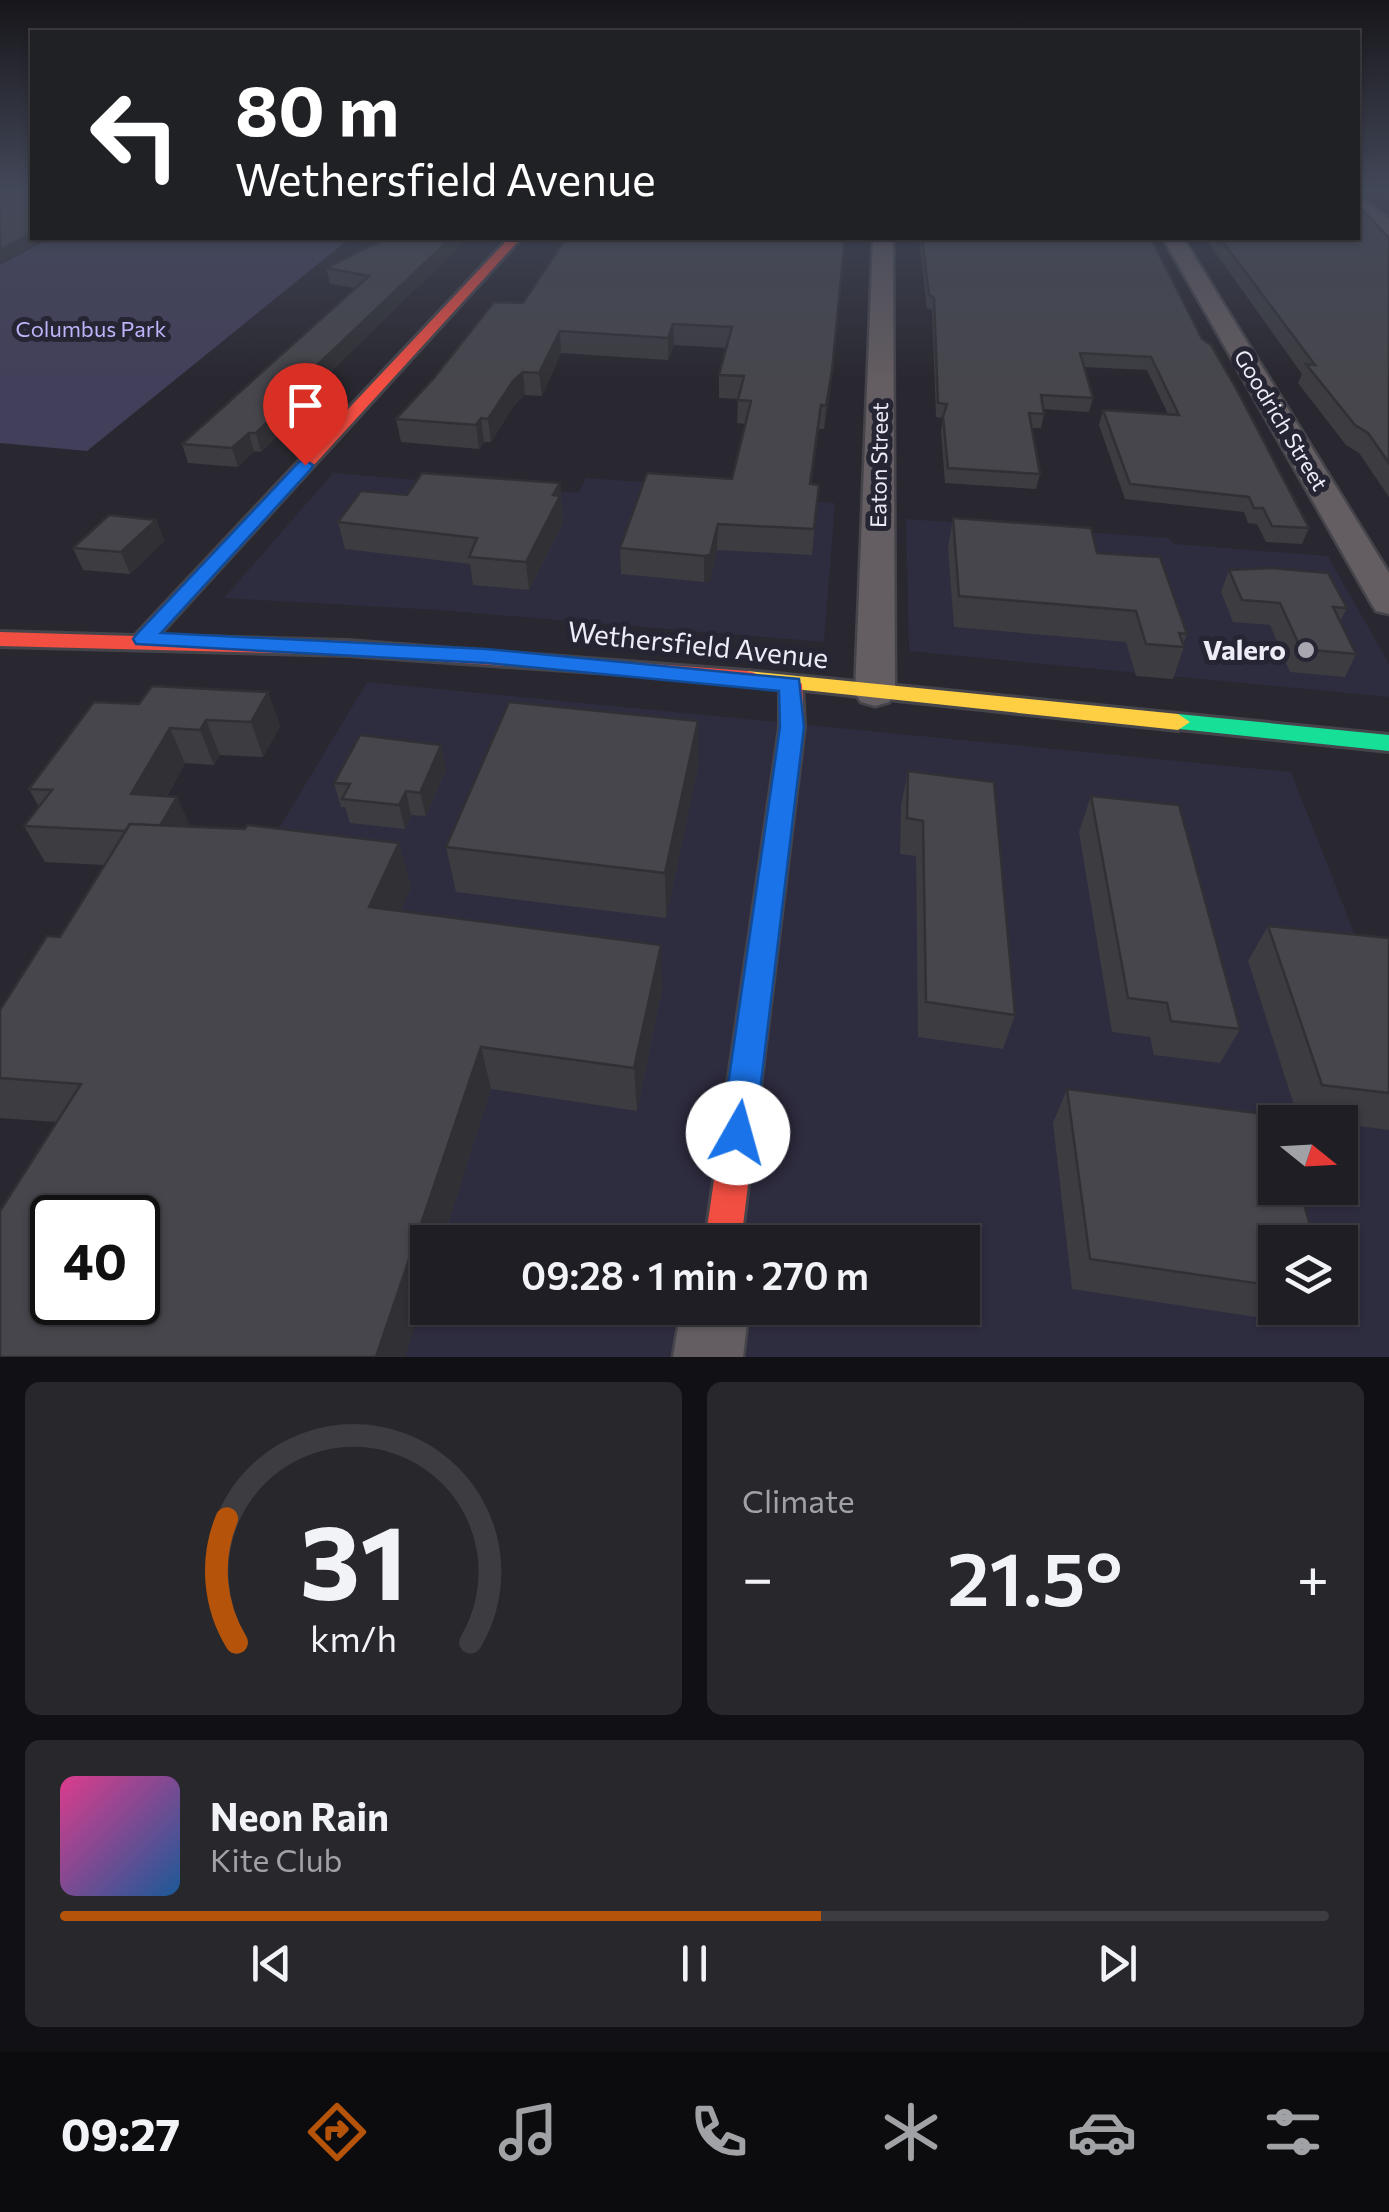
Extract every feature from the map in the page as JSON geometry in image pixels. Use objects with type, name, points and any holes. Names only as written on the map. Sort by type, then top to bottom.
[{"type":"street","points":[[144,639],[500,254]]},
{"type":"street","name":"Eaton Street","points":[[875,693],[883,254]]},
{"type":"street","name":"Goodrich Street","points":[[1183,254],[1389,603]]},
{"type":"street","name":"Wethersfield Avenue","points":[[0,639],[144,639],[486,656],[1389,743]]},
{"type":"street","points":[[725,1225],[792,727],[791,684]]},
{"type":"street","points":[[708,1357],[713,1325]]},
{"type":"shaded area","points":[[333,473],[578,493],[586,478],[697,486],[698,493],[835,503],[824,642],[439,610],[224,598]]},
{"type":"shaded area","points":[[906,519],[1168,538],[1174,544],[1328,556],[1389,664],[1389,697],[909,651]]},
{"type":"shaded area","points":[[367,682],[1291,772],[1389,1022],[1389,1357],[0,1357],[0,1292],[30,1242],[30,1325],[160,1325],[160,1195],[58,1195]]},
{"type":"green space","name":"Columbus Park","points":[[20,254],[330,254],[87,451],[0,443],[0,265]]},
{"type":"building","points":[[354,254],[434,254],[313,369],[322,369],[256,433],[249,433],[232,448],[182,444],[369,276],[326,268]]},
{"type":"building","points":[[555,254],[843,254],[832,370],[826,406],[821,405],[810,484],[819,485],[814,529],[718,524],[710,555],[704,556],[620,548],[647,473],[732,479],[751,401],[738,400],[744,376],[719,375],[732,327],[673,324],[668,338],[560,331],[539,373],[523,372],[513,381],[488,419],[481,418],[476,425],[396,419],[494,302],[523,303]]},
{"type":"building","points":[[924,254],[1159,254],[1202,339],[1211,345],[1236,388],[1309,528],[1272,526],[1263,508],[1254,508],[1249,497],[1130,484],[1103,410],[1179,415],[1151,357],[1080,353],[1093,398],[1041,395],[1044,414],[1029,413],[1040,474],[948,468],[943,417],[947,404],[938,403],[934,298],[929,295]]},
{"type":"building","points":[[1232,254],[1389,254],[1389,463],[1368,433],[1355,425],[1306,364],[1315,365]]},
{"type":"building","points":[[422,473],[560,483],[553,495],[560,496],[526,562],[469,557],[477,538],[338,522],[361,491],[407,495]]},
{"type":"building","points":[[109,515],[156,520],[121,552],[73,548]]},
{"type":"building","points":[[953,518],[1091,528],[1097,553],[1160,557],[1187,634],[1179,633],[1184,647],[1146,644],[1136,611],[959,596]]},
{"type":"building","points":[[1271,568],[1328,573],[1347,608],[1333,607],[1356,654],[1301,649],[1280,603],[1242,600],[1229,570]]},
{"type":"building","points":[[152,686],[268,692],[251,722],[206,720],[200,730],[170,728],[131,794],[177,797],[160,826],[130,824],[125,831],[24,826],[52,790],[29,789],[94,702],[139,704]]},
{"type":"building","points":[[509,702],[698,721],[665,873],[446,847]]},
{"type":"building","points":[[360,735],[441,745],[420,793],[406,791],[399,805],[342,799],[350,784],[334,783]]},
{"type":"building","points":[[908,771],[994,782],[1015,1015],[926,1002],[923,821],[907,818]]},
{"type":"building","points":[[1091,796],[1179,805],[1240,1029],[1171,1021],[1167,1003],[1128,998]]},
{"type":"building","points":[[130,824],[245,829],[247,825],[399,843],[369,907],[661,945],[634,1068],[481,1047],[421,1225],[410,1225],[410,1257],[376,1357],[0,1357],[0,1211],[81,1084],[0,1078],[0,1010],[47,936],[60,937]]},
{"type":"building","points":[[1268,926],[1389,938],[1389,1093],[1322,1085]]},
{"type":"building","points":[[1067,1089],[1258,1113],[1258,1205],[1304,1205],[1310,1225],[1258,1225],[1258,1284],[1090,1259]]},
{"type":"traffic: fast","points":[[1178,722],[1389,743]]},
{"type":"traffic: slow","points":[[747,678],[1178,722]]},
{"type":"traffic: jam","points":[[144,639],[500,254]]},
{"type":"traffic: jam","points":[[0,639],[348,648],[747,678]]},
{"type":"traffic: jam","points":[[725,1225],[792,727],[791,684]]},
{"type":"place","name":"Valero","points":[[1306,650]]},
{"type":"route","points":[[305,465],[144,639],[378,648],[791,684],[792,727],[738,1133]]}]
